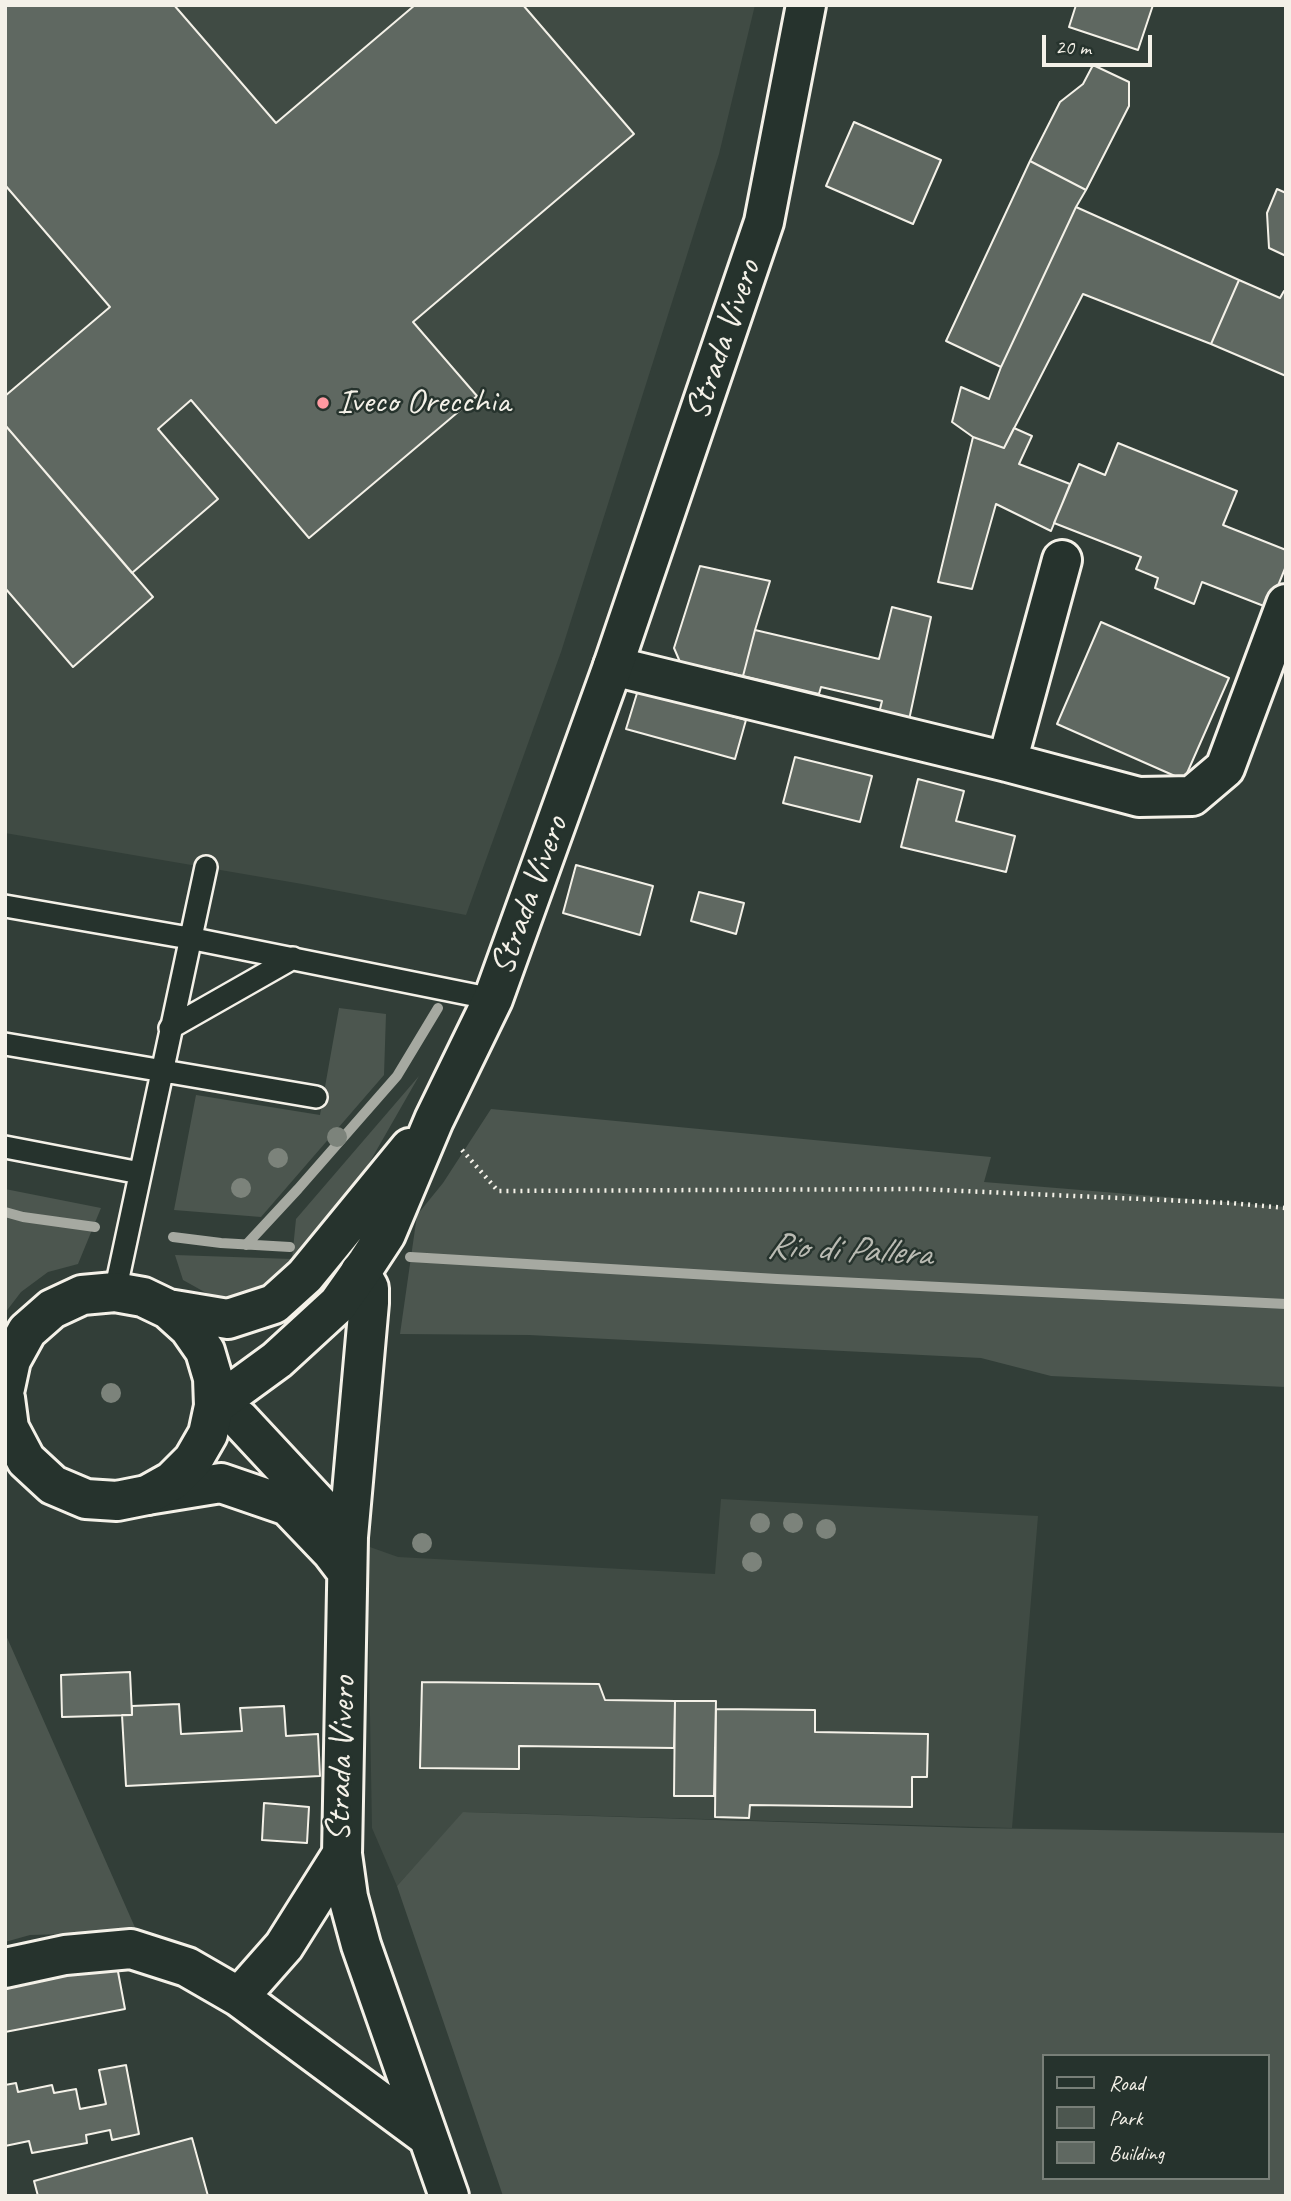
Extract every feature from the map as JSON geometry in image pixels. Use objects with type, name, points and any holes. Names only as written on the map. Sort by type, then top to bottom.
[{"type":"street","name":"Strada Vivero","points":[[214,1406],[277,1360],[338,1304],[360,1272],[386,1234],[434,1119],[493,999],[613,666],[764,222],[806,5]]},
{"type":"street","points":[[1007,762],[1062,560]]},
{"type":"street","points":[[613,666],[1139,797],[1192,796],[1225,768],[1286,604]]},
{"type":"street","name":"Strada Vivero","points":[[168,1309],[228,1319],[274,1304],[305,1276],[349,1219],[434,1119]]},
{"type":"street","name":"Strada Vivero","points":[[239,1997],[284,1946],[342,1854],[347,1555],[369,1303],[369,1288],[360,1272]]},
{"type":"street","points":[[5,1388],[11,1360],[27,1331],[52,1309],[82,1295],[115,1292],[143,1297],[168,1309],[189,1328],[205,1351],[213,1378],[214,1406],[208,1434],[193,1460],[172,1481],[147,1495]]},
{"type":"street","points":[[5,1398],[9,1428],[26,1460],[53,1485],[86,1499]]},
{"type":"street","points":[[214,1406],[239,1419],[347,1555]]},
{"type":"street","points":[[5,1481],[86,1499],[117,1501],[221,1483],[288,1506],[331,1550],[347,1555]]},
{"type":"street","points":[[342,1854],[348,1897],[361,1945],[449,2196]]},
{"type":"street","points":[[5,1968],[65,1955],[131,1949],[187,1967],[239,1997],[428,2137]]},
{"type":"lane","points":[[115,1292],[206,867]]},
{"type":"lane","points":[[5,906],[190,938],[493,999]]},
{"type":"lane","points":[[170,1028],[293,958]]},
{"type":"lane","points":[[5,1044],[316,1097]]},
{"type":"lane","points":[[5,1147],[140,1173]]},
{"type":"path","points":[[434,1119],[498,1191],[919,1189],[1286,1208]]},
{"type":"shaded area","name":"Iveco Orecchia","points":[[5,5],[755,5],[719,154],[561,652],[466,915],[5,833]]},
{"type":"shaded area","points":[[721,1499],[1038,1516],[1012,1828],[464,1812],[397,1886],[372,1828],[367,1546],[398,1557],[715,1574]]},
{"type":"green space","points":[[339,1008],[386,1014],[384,1075],[261,1217],[174,1210],[196,1095],[320,1115]]},
{"type":"green space","points":[[419,1076],[332,1228],[299,1268],[256,1293],[217,1299],[183,1280],[175,1255],[292,1259],[296,1219]]},
{"type":"green space","points":[[491,1109],[991,1157],[984,1182],[1286,1207],[1286,1387],[1051,1376],[981,1358],[529,1335],[400,1334],[417,1215],[443,1183]]},
{"type":"green space","points":[[5,1189],[101,1208],[78,1264],[48,1272],[21,1292],[5,1313]]},
{"type":"green space","points":[[5,1633],[137,1932],[30,1935],[5,1942]]},
{"type":"green space","points":[[463,1812],[972,1828],[1286,1833],[1286,2196],[503,2196],[397,1886]]},
{"type":"building","points":[[5,5],[174,5],[276,123],[415,5],[523,5],[634,134],[413,322],[477,396],[309,538],[191,400],[158,429],[218,499],[132,573],[5,425],[5,396],[110,307],[5,185]]},
{"type":"building","points":[[1076,5],[1153,5],[1138,50],[1069,27]]},
{"type":"building","points":[[1093,65],[1129,82],[1129,106],[1086,190],[1030,161],[1060,102],[1083,84]]},
{"type":"building","points":[[854,122],[941,160],[913,224],[826,186]]},
{"type":"building","points":[[1030,161],[1086,190],[1001,367],[946,341]]},
{"type":"building","points":[[1277,189],[1286,193],[1286,256],[1269,248],[1267,213]]},
{"type":"building","points":[[1076,207],[1239,280],[1211,344],[1083,294],[1004,448],[973,437],[952,422],[961,387],[989,399],[1001,367]]},
{"type":"building","points":[[1239,280],[1280,298],[1284,291],[1286,292],[1286,376],[1211,344]]},
{"type":"building","points":[[5,425],[153,597],[73,667],[5,588]]},
{"type":"building","points":[[1014,428],[1032,436],[1019,464],[1070,484],[1051,531],[996,504],[972,589],[938,582],[973,437],[1004,448]]},
{"type":"building","points":[[1118,443],[1237,491],[1223,525],[1286,550],[1286,566],[1269,608],[1202,582],[1194,604],[1155,588],[1158,578],[1136,569],[1141,557],[1054,523],[1079,464],[1105,475]]},
{"type":"building","points":[[700,566],[770,581],[743,676],[680,662],[674,648]]},
{"type":"building","points":[[892,607],[931,617],[909,720],[879,713],[882,701],[821,687],[819,694],[743,676],[755,630],[879,659]]},
{"type":"building","points":[[1101,622],[1229,678],[1184,780],[1057,724]]},
{"type":"building","points":[[638,690],[746,720],[735,759],[626,729]]},
{"type":"building","points":[[795,757],[872,776],[860,822],[783,803]]},
{"type":"building","points":[[918,779],[964,791],[956,821],[1015,836],[1006,872],[901,847]]},
{"type":"building","points":[[576,865],[653,886],[640,935],[563,913]]},
{"type":"building","points":[[699,892],[744,903],[736,934],[691,921]]},
{"type":"building","points":[[130,1672],[132,1715],[62,1717],[61,1675]]},
{"type":"building","points":[[422,1682],[599,1684],[605,1700],[675,1701],[674,1748],[519,1746],[519,1769],[420,1768]]},
{"type":"building","points":[[675,1701],[716,1701],[714,1796],[674,1796]]},
{"type":"building","points":[[179,1704],[181,1734],[242,1731],[240,1708],[284,1706],[286,1736],[318,1734],[320,1776],[126,1786],[122,1715],[132,1715],[132,1706]]},
{"type":"building","points":[[716,1709],[815,1710],[815,1732],[928,1734],[927,1777],[912,1777],[912,1807],[750,1805],[749,1818],[715,1817]]},
{"type":"building","points":[[264,1803],[309,1807],[307,1843],[262,1840]]},
{"type":"building","points":[[116,1961],[125,2009],[5,2032],[5,1981]]},
{"type":"building","points":[[126,2065],[139,2134],[112,2140],[110,2130],[86,2135],[87,2143],[32,2153],[29,2141],[5,2146],[5,2085],[16,2083],[18,2092],[52,2085],[54,2093],[76,2089],[80,2109],[106,2104],[99,2070]]},
{"type":"building","points":[[192,2138],[208,2196],[38,2196],[34,2181]]},
{"type":"waterway","points":[[246,1245],[397,1076],[438,1008]]},
{"type":"waterway","name":"Rio di Pallera","points":[[5,1212],[95,1227]]},
{"type":"waterway","name":"Rio di Pallera","points":[[173,1237],[290,1247]]},
{"type":"waterway","name":"Rio di Pallera","points":[[410,1257],[777,1279],[1286,1304]]},
{"type":"place","name":"Iveco Orecchia","points":[[323,403]]}]
